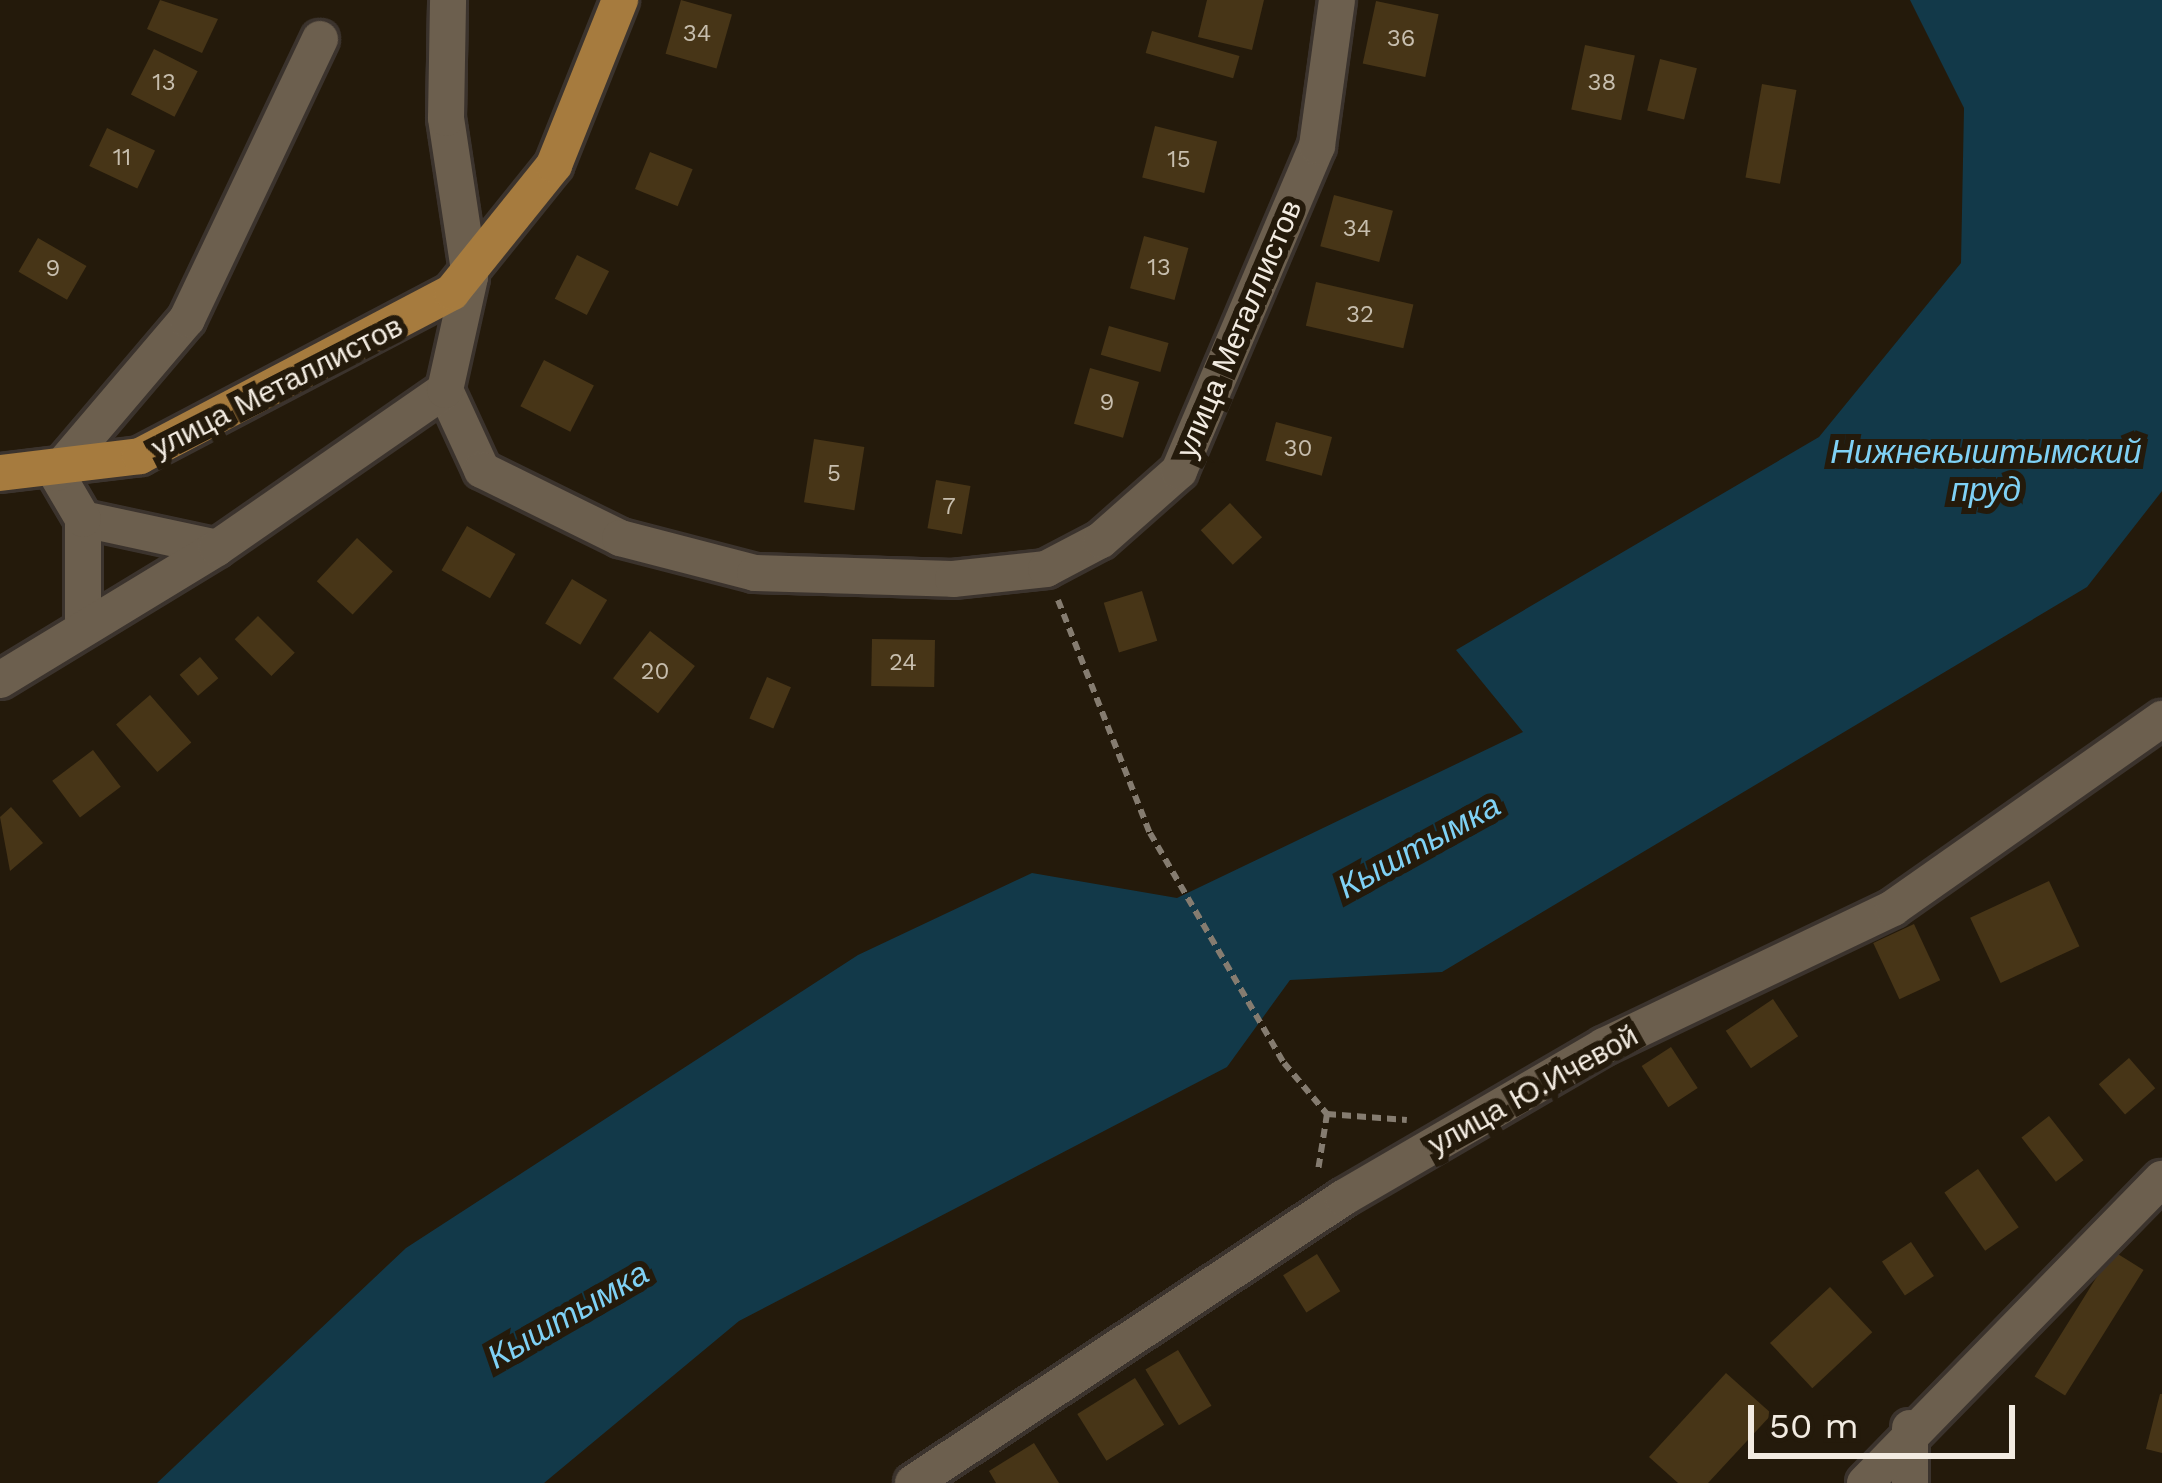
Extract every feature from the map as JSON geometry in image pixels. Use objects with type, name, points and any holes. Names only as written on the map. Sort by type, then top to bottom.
[{"type":"main road","name":"улица Металлистов","points":[[0,473],[56,473],[140,455],[225,418],[397,330],[470,277],[554,165],[620,0]]},
{"type":"street","points":[[0,680],[217,548],[445,390],[470,277],[446,118],[448,0]]},
{"type":"street","name":"улица Металлистов","points":[[445,390],[482,470],[620,538],[755,574],[953,579],[1046,569],[1101,540],[1179,471],[1317,146],[1337,0]]},
{"type":"street","points":[[83,628],[83,519],[56,473],[187,319],[320,38]]},
{"type":"street","points":[[83,519],[217,548]]},
{"type":"street","name":"улица Ю.Ичевой","points":[[913,1483],[950,1472],[1310,1222],[1468,1125],[1893,908],[2162,719]]},
{"type":"street","points":[[1864,1483],[1910,1428],[2162,1179]]},
{"type":"street","points":[[1910,1428],[1910,1483]]},
{"type":"path","points":[[1046,569],[1150,833],[1284,1063],[1327,1114],[1468,1125]]},
{"type":"path","points":[[1310,1222],[1327,1114]]},
{"type":"water","name":"Нижнекыштымский пруд","points":[[1910,0],[2162,0],[2162,491],[2087,587],[1442,972],[1290,980],[1227,1067],[739,1321],[544,1483],[157,1483],[406,1248],[858,955],[1032,873],[1177,898],[1523,732],[1456,650],[1819,437],[1961,263],[1964,108]]},
{"type":"building","points":[[160,0],[218,19],[202,53],[147,29]]},
{"type":"building","points":[[681,0],[732,15],[717,68],[666,54]]},
{"type":"building","points":[[1207,0],[1264,0],[1252,50],[1198,37]]},
{"type":"building","points":[[1376,1],[1439,14],[1425,77],[1363,64]]},
{"type":"building","points":[[1152,31],[1239,56],[1233,78],[1146,53]]},
{"type":"building","points":[[1585,45],[1635,56],[1621,120],[1571,110]]},
{"type":"building","points":[[154,49],[198,71],[175,117],[131,94]]},
{"type":"building","points":[[1660,59],[1697,68],[1684,120],[1647,110]]},
{"type":"building","points":[[1762,84],[1796,90],[1780,184],[1746,178]]},
{"type":"building","points":[[1155,126],[1217,141],[1204,193],[1142,177]]},
{"type":"building","points":[[107,128],[155,150],[137,188],[89,166]]},
{"type":"building","points":[[650,152],[693,169],[678,206],[635,189]]},
{"type":"building","points":[[1334,195],[1393,211],[1379,262],[1320,246]]},
{"type":"building","points":[[1144,236],[1188,248],[1174,300],[1130,288]]},
{"type":"building","points":[[38,238],[86,266],[67,300],[19,272]]},
{"type":"building","points":[[577,255],[609,271],[587,315],[555,299]]},
{"type":"building","points":[[1316,282],[1413,304],[1403,348],[1306,326]]},
{"type":"building","points":[[1109,326],[1169,343],[1160,372],[1101,355]]},
{"type":"building","points":[[544,360],[594,385],[570,432],[520,406]]},
{"type":"building","points":[[1090,368],[1139,382],[1123,438],[1074,424]]},
{"type":"building","points":[[1276,422],[1332,437],[1322,476],[1266,461]]},
{"type":"building","points":[[814,439],[864,447],[854,510],[804,502]]},
{"type":"building","points":[[936,480],[970,486],[962,534],[927,528]]},
{"type":"building","points":[[1230,503],[1262,537],[1233,565],[1201,530]]},
{"type":"building","points":[[467,526],[515,554],[490,598],[442,570]]},
{"type":"building","points":[[357,538],[393,571],[353,615],[317,581]]},
{"type":"building","points":[[572,579],[607,600],[580,645],[545,624]]},
{"type":"building","points":[[1142,591],[1157,641],[1119,652],[1104,603]]},
{"type":"building","points":[[258,616],[295,653],[271,676],[235,639]]},
{"type":"building","points":[[650,631],[695,666],[658,713],[613,678]]},
{"type":"building","points":[[872,639],[935,640],[934,687],[871,686]]},
{"type":"building","points":[[200,657],[218,678],[198,696],[180,675]]},
{"type":"building","points":[[767,677],[791,687],[773,729],[749,718]]},
{"type":"building","points":[[150,695],[191,743],[157,772],[116,725]]},
{"type":"building","points":[[93,750],[121,787],[80,817],[52,781]]},
{"type":"building","points":[[11,807],[43,843],[10,871],[0,817]]},
{"type":"building","points":[[2049,881],[2079,946],[2001,983],[1970,918]]},
{"type":"building","points":[[1914,924],[1940,980],[1899,999],[1873,943]]},
{"type":"building","points":[[1773,999],[1798,1036],[1751,1068],[1726,1031]]},
{"type":"building","points":[[1671,1047],[1698,1088],[1668,1107],[1642,1066]]},
{"type":"building","points":[[2129,1058],[2155,1088],[2125,1114],[2099,1084]]},
{"type":"building","points":[[2049,1116],[2083,1160],[2056,1182],[2021,1138]]},
{"type":"building","points":[[1978,1169],[2019,1227],[1985,1251],[1944,1193]]},
{"type":"building","points":[[1911,1242],[1934,1276],[1905,1296],[1882,1262]]},
{"type":"building","points":[[2113,1251],[2144,1270],[2065,1396],[2035,1377]]},
{"type":"building","points":[[1317,1254],[1340,1291],[1306,1313],[1283,1275]]},
{"type":"building","points":[[1830,1287],[1872,1332],[1812,1388],[1770,1343]]},
{"type":"building","points":[[1178,1350],[1211,1406],[1179,1425],[1145,1370]]},
{"type":"building","points":[[1726,1373],[1772,1414],[1708,1483],[1678,1483],[1649,1457]]},
{"type":"building","points":[[1135,1378],[1164,1425],[1106,1461],[1077,1414]]},
{"type":"building","points":[[2162,1394],[2162,1453],[2146,1449]]},
{"type":"building","points":[[1034,1443],[1059,1483],[996,1483],[989,1471]]},
{"type":"water label","name":"Кыштымка","points":[[1419,846]]},
{"type":"water label","name":"Кыштымка","points":[[568,1315]]}]
